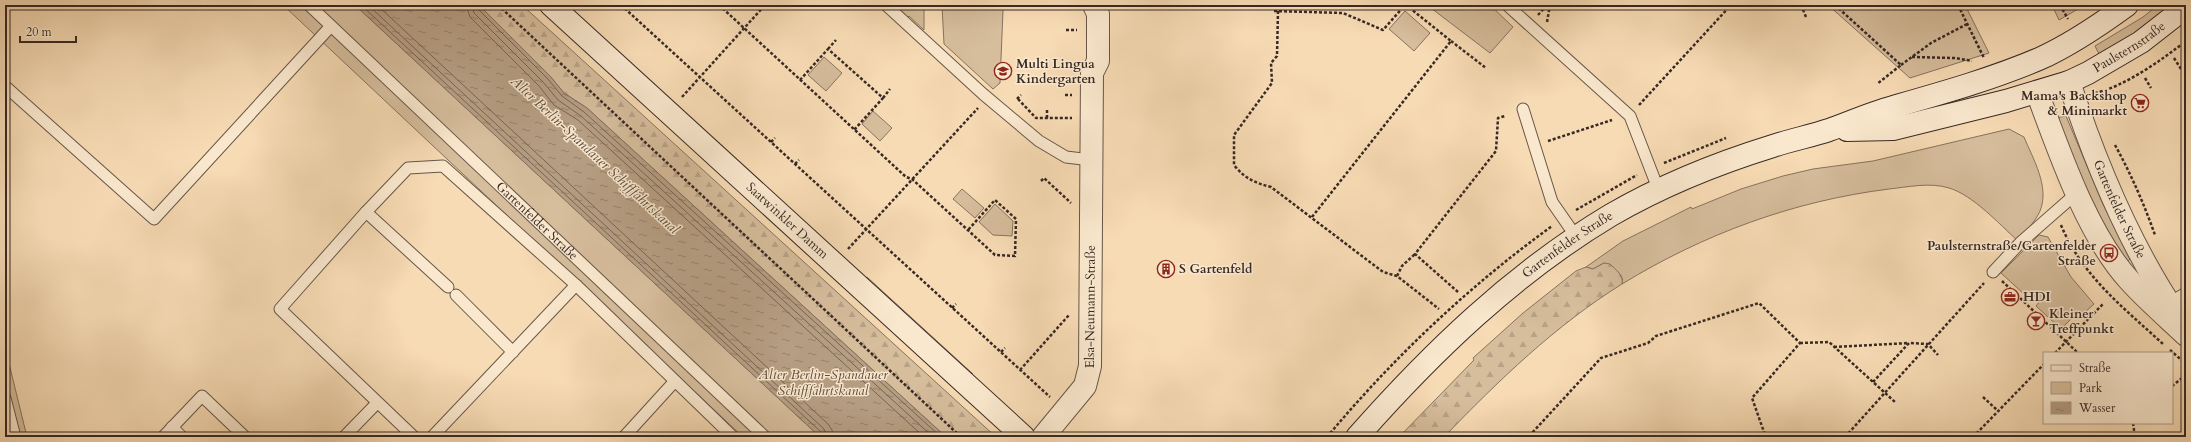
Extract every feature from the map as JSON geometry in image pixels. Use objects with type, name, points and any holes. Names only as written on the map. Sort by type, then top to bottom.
[{"type":"main road","name":"Saatwinkler Damm","points":[[550,5],[1024,437]]},
{"type":"main road","name":"Elsa-Neumann-Straße","points":[[1043,437],[1085,386],[1090,366],[1090,160],[1092,73],[1098,62],[1098,14],[1094,5]]},
{"type":"main road","points":[[2069,82],[2040,58],[2128,5]]},
{"type":"main road","name":"Paulsternstraße","points":[[2069,82],[2088,73],[2141,42],[2186,7]]},
{"type":"main road","name":"Gartenfelder Straße","points":[[1357,437],[1394,395],[1477,315],[1523,276],[1576,238],[1612,215],[1659,191],[1739,158],[1828,130],[1890,107],[1925,98],[2040,58],[2037,92],[2089,219],[2128,280],[2186,335]]},
{"type":"main road","name":"Gartenfelder Straße","points":[[1828,130],[1893,129],[2037,92],[2069,82],[2082,120],[2118,207],[2149,270],[2177,298],[2186,329]]},
{"type":"lane","name":"Gartenfelder Straße","points":[[309,5],[765,437]]},
{"type":"lane","points":[[886,5],[985,96],[1039,141],[1066,157],[1090,160]]},
{"type":"lane","points":[[1507,5],[1628,115],[1659,191]]},
{"type":"lane","points":[[5,86],[154,219],[331,26]]},
{"type":"lane","points":[[1523,109],[1552,202],[1576,238]]},
{"type":"lane","points":[[414,437],[280,309],[366,212],[408,168],[443,166],[576,286],[733,437]]},
{"type":"lane","points":[[1993,272],[2020,243],[2078,192]]},
{"type":"lane","points":[[366,212],[448,287]]},
{"type":"lane","points":[[432,437],[576,286]]},
{"type":"lane","points":[[456,295],[513,352]]},
{"type":"lane","points":[[624,437],[675,381]]},
{"type":"lane","points":[[163,437],[202,396],[245,437]]},
{"type":"lane","points":[[5,398],[14,437]]},
{"type":"lane","points":[[344,437],[377,403]]},
{"type":"lane","points":[[172,427],[182,437]]},
{"type":"path","points":[[498,5],[961,437]]},
{"type":"path","points":[[621,5],[1065,411]]},
{"type":"path","points":[[719,5],[854,130],[906,177],[912,179],[995,255],[1015,256],[1016,219],[995,200],[968,230]]},
{"type":"path","points":[[679,100],[765,5]]},
{"type":"path","points":[[1274,11],[1343,13],[1383,30],[1406,5],[1486,68]]},
{"type":"path","points":[[1535,146],[1628,115],[1731,5]]},
{"type":"path","points":[[1801,5],[1806,17]]},
{"type":"path","points":[[1836,5],[1901,65]]},
{"type":"path","points":[[1958,5],[1984,58]]},
{"type":"path","points":[[2060,5],[2068,19]]},
{"type":"path","points":[[1278,11],[1277,56],[1271,63],[1272,83],[1234,135],[1234,165],[1241,174],[1251,181],[1271,187],[1383,272],[1397,276],[1439,310]]},
{"type":"path","points":[[1877,84],[1931,43],[1967,24]]},
{"type":"path","points":[[1066,30],[1077,30]]},
{"type":"path","points":[[800,80],[836,40]]},
{"type":"path","points":[[1312,217],[1451,41]]},
{"type":"path","points":[[2116,86],[2150,67],[2186,41]]},
{"type":"path","points":[[828,49],[883,98]]},
{"type":"path","points":[[1911,58],[1955,58],[1976,62]]},
{"type":"path","points":[[2174,58],[2181,69],[2186,65]]},
{"type":"path","points":[[2145,78],[2151,88]]},
{"type":"path","points":[[854,130],[890,90]]},
{"type":"path","points":[[845,252],[985,96]]},
{"type":"path","points":[[1018,99],[1036,118],[1075,118]]},
{"type":"path","points":[[1047,110],[1047,118]]},
{"type":"path","points":[[1397,276],[1402,266],[1415,254],[1496,151],[1498,118],[1505,116]]},
{"type":"path","points":[[771,142],[775,138]]},
{"type":"path","points":[[2112,139],[2145,206],[2156,237]]},
{"type":"path","points":[[795,164],[799,160]]},
{"type":"path","points":[[1041,181],[1044,178],[1076,207]]},
{"type":"path","points":[[1415,254],[1458,292]]},
{"type":"path","points":[[1845,437],[1993,272],[2077,352]]},
{"type":"path","points":[[1531,437],[1532,433],[1601,358],[1648,343],[1656,336],[1759,303],[1800,343],[1829,342],[1894,402]]},
{"type":"path","points":[[952,308],[956,304]]},
{"type":"path","points":[[2056,352],[2102,304]]},
{"type":"path","points":[[1020,370],[1070,314]]},
{"type":"path","points":[[1761,437],[1764,432],[1752,398],[1800,343]]},
{"type":"path","points":[[1873,382],[1909,343]]},
{"type":"path","points":[[1834,348],[1909,343],[1928,344],[1938,355]]},
{"type":"path","points":[[1001,352],[1005,348]]},
{"type":"path","points":[[1972,437],[2043,365]]},
{"type":"path","points":[[2173,385],[2186,374]]},
{"type":"path","points":[[1984,397],[1997,410]]},
{"type":"path","points":[[2133,424],[2135,437]]},
{"type":"green space","points":[[283,5],[355,5],[820,437],[743,437]]},
{"type":"green space","points":[[479,5],[522,5],[996,437],[946,437],[587,108],[564,93],[550,76]]},
{"type":"green space","points":[[893,5],[924,5],[924,30],[909,16],[907,18]]},
{"type":"green space","name":"Multi Lingua Kindergarten","points":[[942,5],[996,5],[1003,10],[1000,83],[993,89],[944,44]]},
{"type":"green space","points":[[1427,5],[1490,5],[1513,27],[1490,53]]},
{"type":"green space","points":[[1828,5],[1965,5],[1989,53],[1910,78]]},
{"type":"green space","points":[[2052,5],[2085,5],[2059,20]]},
{"type":"green space","points":[[2158,5],[2173,5],[2151,24],[2100,56],[2095,46],[2143,17]]},
{"type":"green space","points":[[1405,11],[1430,33],[1414,51],[1389,29]]},
{"type":"green space","points":[[824,57],[842,73],[826,91],[808,75]]},
{"type":"green space","points":[[873,111],[892,128],[880,141],[862,124]]},
{"type":"green space","points":[[2066,116],[2102,202],[2130,259],[2126,263],[2098,220],[2056,118]]},
{"type":"green space","points":[[2009,129],[2024,137],[2036,164],[2042,183],[2043,192],[2043,202],[2038,215],[2018,241],[1976,203],[1967,197],[1949,188],[1934,185],[1853,194],[1784,211],[1717,235],[1653,266],[1622,284],[1622,277],[1620,274],[1604,263],[1593,269],[1586,267],[1623,241],[1691,207],[1692,209],[1741,189],[1783,176],[1813,169],[1873,161]]},
{"type":"green space","points":[[962,189],[984,208],[975,218],[953,199]]},
{"type":"green space","points":[[995,204],[1013,221],[1012,236],[993,235],[979,222]]},
{"type":"green space","points":[[2039,235],[2048,237],[2071,277],[2094,304],[2084,313],[2079,311],[2061,329],[2036,306],[2040,301],[2029,291],[2025,295],[2001,273]]},
{"type":"green space","points":[[1604,263],[1610,264],[1619,272],[1622,278],[1622,284],[1574,317],[1528,355],[1485,395],[1444,437],[1399,437],[1474,360],[1473,358],[1523,313],[1576,271],[1586,267],[1593,269]]},
{"type":"green space","points":[[867,277],[973,374],[947,356],[865,281]]},
{"type":"green space","points":[[5,347],[27,437],[5,437]]},
{"type":"water","name":"Alter Berlin-Spandauer Schifffahrtskanal","points":[[355,5],[479,5],[550,76],[564,93],[587,108],[946,437],[820,437]]},
{"type":"place","name":"Multi Lingua Kindergarten","points":[[1003,71]]},
{"type":"place","name":"Mama's Backshop & Minimarkt","points":[[2140,103]]},
{"type":"place","name":"Paulsternstraße/Gartenfelder Straße","points":[[2109,253]]},
{"type":"place","name":"S Gartenfeld","points":[[1166,269]]},
{"type":"place","name":"HDI","points":[[2010,297]]},
{"type":"place","name":"Kleiner Treffpunkt","points":[[2036,321]]}]
